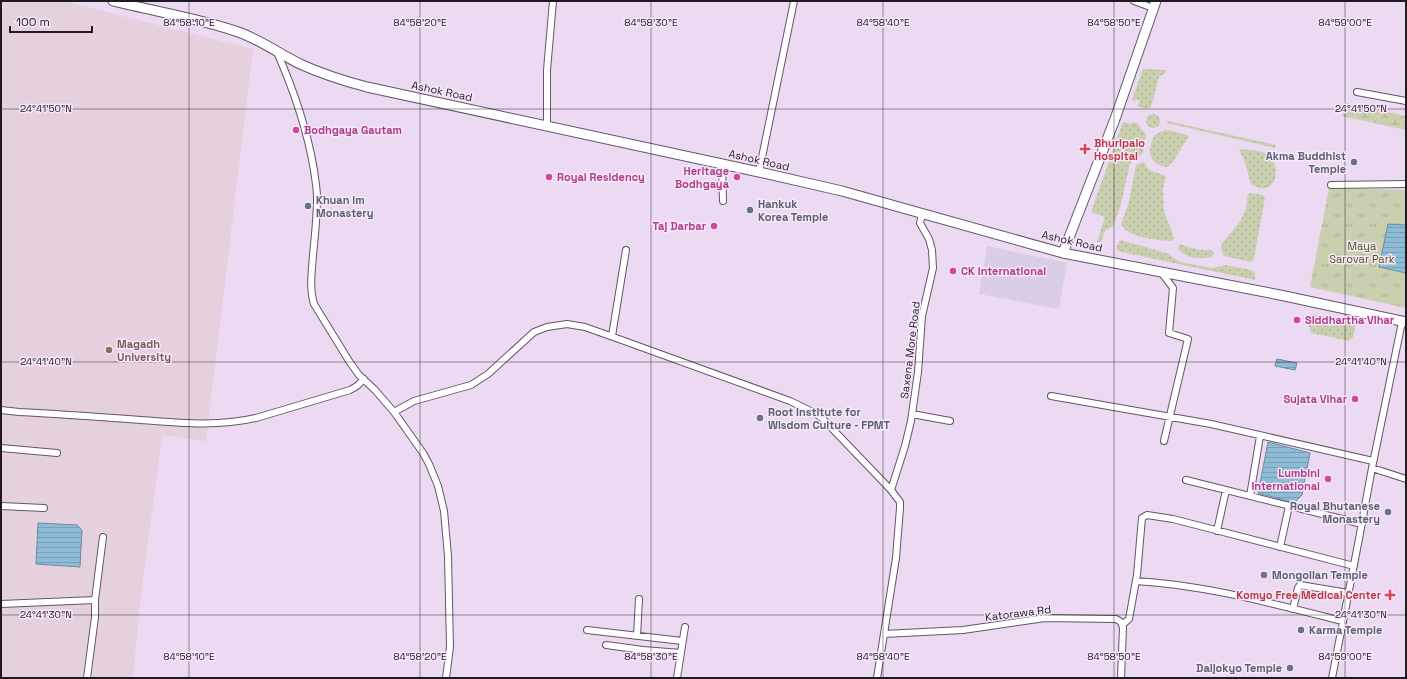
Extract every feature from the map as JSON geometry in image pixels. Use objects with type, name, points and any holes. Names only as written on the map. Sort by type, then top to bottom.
[{"type":"street","points":[[547,126],[547,70],[553,1]]},
{"type":"street","points":[[759,172],[794,1]]},
{"type":"street","points":[[1063,252],[1115,119],[1155,5],[1134,1]]},
{"type":"street","name":"Ashok Road","points":[[119,2],[229,29],[259,41],[322,74],[361,86],[842,191],[1063,252],[1280,295],[1404,322]]},
{"type":"street","points":[[276,50],[302,119],[310,147],[315,178],[317,214],[312,274],[312,297],[317,310],[344,354],[394,412],[429,464],[438,486],[444,511],[446,530],[450,637],[450,657],[446,678]]},
{"type":"street","points":[[1357,92],[1406,101]]},
{"type":"street","points":[[722,164],[723,201]]},
{"type":"street","points":[[1331,185],[1406,184]]},
{"type":"street","name":"Saxena More Road","points":[[891,490],[905,446],[912,414],[918,372],[922,316],[933,268],[932,250],[929,240],[920,223],[922,214]]},
{"type":"street","points":[[612,336],[626,250]]},
{"type":"street","points":[[1161,272],[1173,288],[1169,333],[1188,339],[1164,441]]},
{"type":"street","points":[[1332,678],[1373,461],[1404,322]]},
{"type":"street","points":[[394,412],[414,401],[462,388],[480,380],[534,332],[540,329],[557,325],[574,324],[612,336],[757,388],[800,405],[815,413],[832,427],[891,490],[900,502],[896,558],[877,678]]},
{"type":"street","points":[[1,410],[183,423],[222,423],[256,418],[350,390],[364,379]]},
{"type":"street","points":[[1051,396],[1211,424],[1373,461]]},
{"type":"street","points":[[912,414],[950,421]]},
{"type":"street","points":[[1250,496],[1260,436]]},
{"type":"street","points":[[1,448],[57,453]]},
{"type":"street","points":[[1372,468],[1406,479]]},
{"type":"street","points":[[1186,480],[1362,524]]},
{"type":"street","points":[[1217,531],[1226,490]]},
{"type":"street","points":[[1,506],[44,508]]},
{"type":"street","points":[[1280,547],[1289,506]]},
{"type":"street","points":[[1121,678],[1124,634],[1122,625],[1129,619],[1136,581],[1142,518],[1148,515],[1173,519],[1354,566]]},
{"type":"street","points":[[87,678],[103,537]]},
{"type":"street","points":[[1136,581],[1191,586],[1228,593],[1342,621]]},
{"type":"street","points":[[1293,609],[1300,585],[1348,594]]},
{"type":"street","points":[[637,636],[639,599]]},
{"type":"street","points":[[1,604],[95,600]]},
{"type":"street","name":"Katorawa Rd","points":[[884,634],[963,630],[1045,618],[1116,619],[1122,625]]},
{"type":"street","points":[[677,678],[685,627]]},
{"type":"street","points":[[588,630],[682,641]]},
{"type":"street","points":[[606,646],[681,653]]},
{"type":"shaded area","name":"Magadh University","points":[[1,1],[63,1],[253,49],[206,441],[162,435],[140,604],[133,678],[1,678]]},
{"type":"shaded area","points":[[987,246],[1067,263],[1059,309],[979,294]]},
{"type":"green space","points":[[1143,69],[1166,70],[1165,73],[1159,77],[1151,107],[1145,109],[1138,106],[1140,101],[1136,99],[1134,101],[1132,100]]},
{"type":"green space","points":[[1345,103],[1406,116],[1406,130],[1342,116]]},
{"type":"green space","points":[[1153,114],[1158,116],[1160,121],[1158,126],[1153,128],[1148,126],[1146,121],[1148,116]]},
{"type":"green space","points":[[1167,121],[1276,145],[1275,148],[1167,123]]},
{"type":"green space","points":[[1123,122],[1138,124],[1146,135],[1143,152],[1130,164],[1120,208],[1113,226],[1105,231],[1101,242],[1097,242],[1105,217],[1091,212]]},
{"type":"green space","points":[[1165,130],[1189,136],[1173,162],[1168,167],[1163,167],[1156,163],[1151,157],[1150,153],[1151,144],[1154,137]]},
{"type":"green space","points":[[1239,149],[1261,152],[1270,157],[1274,162],[1276,169],[1276,175],[1271,185],[1266,188],[1259,188],[1251,184],[1245,162]]},
{"type":"green space","points":[[1144,162],[1149,170],[1166,176],[1163,189],[1164,211],[1174,239],[1171,241],[1150,239],[1136,235],[1125,229],[1121,224],[1129,202],[1136,165]]},
{"type":"green space","name":"Maya Sarovar Park","points":[[1329,188],[1406,190],[1406,308],[1310,287]]},
{"type":"green space","points":[[1252,193],[1263,195],[1265,198],[1252,262],[1224,256],[1221,249],[1222,243],[1240,222],[1246,208],[1248,194]]},
{"type":"green space","points":[[1120,240],[1166,253],[1180,262],[1212,268],[1226,265],[1252,270],[1255,274],[1255,280],[1117,251],[1117,246]]},
{"type":"green space","points":[[1180,244],[1196,249],[1212,250],[1214,253],[1212,257],[1190,257],[1179,250],[1178,247]]},
{"type":"green space","points":[[1311,314],[1356,323],[1353,337],[1349,341],[1311,333],[1309,325]]},
{"type":"water","points":[[1388,224],[1406,225],[1406,273],[1379,267]]},
{"type":"water","points":[[1277,359],[1297,363],[1295,370],[1275,366]]},
{"type":"water","points":[[1268,442],[1310,453],[1302,495],[1294,503],[1258,493]]},
{"type":"water","points":[[38,523],[77,525],[82,530],[80,567],[36,564]]},
{"type":"place","name":"Bodhgaya Gautam","points":[[296,130]]},
{"type":"place","name":"Bhuripalo Hospital","points":[[1085,149]]},
{"type":"place","name":"Akma Buddhist Temple","points":[[1354,162]]},
{"type":"place","name":"Royal Residency","points":[[549,177]]},
{"type":"place","name":"Heritage Bodhgaya","points":[[737,177]]},
{"type":"place","name":"Khuan Im Monastery","points":[[308,206]]},
{"type":"place","name":"Hankuk Korea Temple","points":[[750,210]]},
{"type":"place","name":"Taj Darbar","points":[[714,226]]},
{"type":"place","name":"CK International","points":[[953,271]]},
{"type":"place","name":"Siddhartha Vihar","points":[[1297,320]]},
{"type":"place","name":"Magadh University","points":[[109,350]]},
{"type":"place","name":"Sujata Vihar","points":[[1355,399]]},
{"type":"place","name":"Root Institute for Wisdom Culture - FPMT","points":[[760,418]]},
{"type":"place","name":"Lumbini International","points":[[1328,479]]},
{"type":"place","name":"Royal Bhutanese Monastery","points":[[1388,512]]},
{"type":"place","name":"Mongolian Temple","points":[[1264,575]]},
{"type":"place","name":"Komyo Free Medical Center","points":[[1390,595]]},
{"type":"place","name":"Karma Temple","points":[[1301,630]]},
{"type":"place","name":"Daijokyo Temple","points":[[1290,668]]}]
